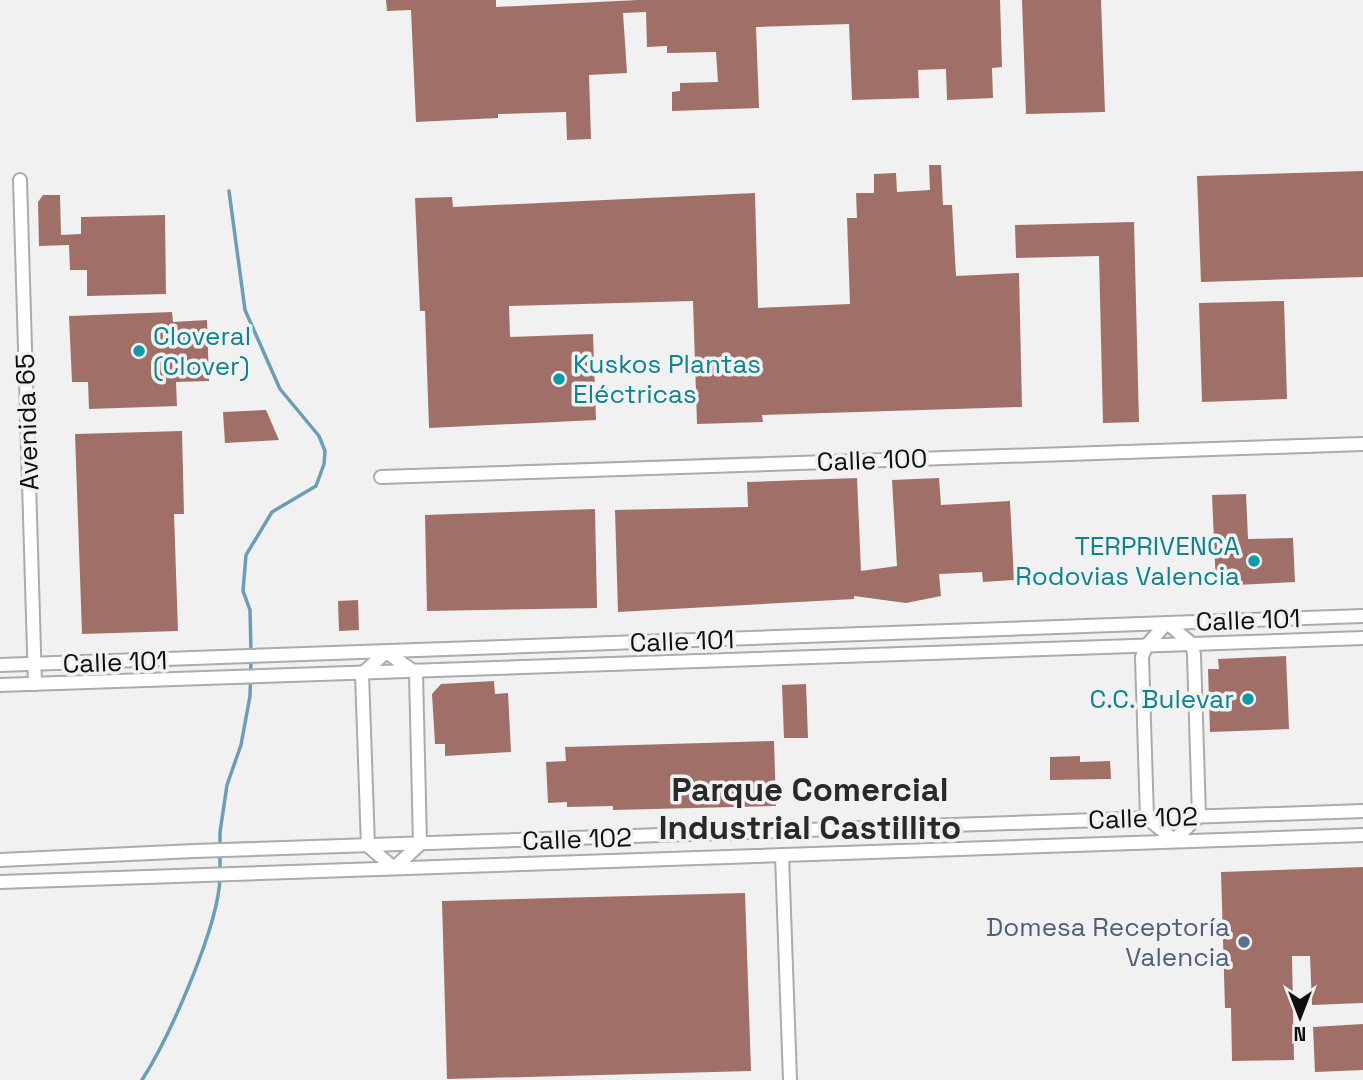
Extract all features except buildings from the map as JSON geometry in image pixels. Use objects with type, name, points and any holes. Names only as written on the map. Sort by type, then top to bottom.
[{"type":"street","name":"Avenida 65","points":[[20,180],[35,684]]},
{"type":"street","name":"Calle 100","points":[[381,477],[1363,444]]},
{"type":"street","name":"Calle 101","points":[[0,666],[1363,616]]},
{"type":"street","points":[[1167,623],[1192,644],[1199,816],[1174,840],[1147,818],[1142,657],[1146,646],[1167,623]]},
{"type":"street","name":"Calle 101","points":[[0,685],[416,673],[1363,638]]},
{"type":"street","points":[[386,653],[416,673],[420,845],[394,868],[368,846],[362,674],[386,653]]},
{"type":"street","name":"Calle 102","points":[[0,860],[1363,811]]},
{"type":"street","name":"Calle 102","points":[[0,882],[1363,835]]},
{"type":"street","points":[[782,855],[790,1080]]},
{"type":"waterway","points":[[229,191],[245,310],[280,389],[319,436],[325,451],[324,464],[316,486],[272,512],[246,555],[243,591],[250,610],[251,653]]},
{"type":"waterway","points":[[220,870],[220,832],[227,785],[241,745],[250,696],[251,661]]},
{"type":"waterway","points":[[142,1080],[191,981],[211,923],[220,877]]},
{"type":"place","name":"Cloveral (Clover)","points":[[139,351]]},
{"type":"place","name":"Kuskos Plantas Eléctricas","points":[[559,379]]},
{"type":"place","name":"TERPRIVENCA Rodovias Valencia","points":[[1254,561]]},
{"type":"place","name":"C.C. Bulevar","points":[[1248,699]]},
{"type":"place","name":"Domesa Receptoría Valencia","points":[[1244,942]]},
{"type":"district","name":"Parque Comercial Industrial Castillito","points":[[810,809]]}]
